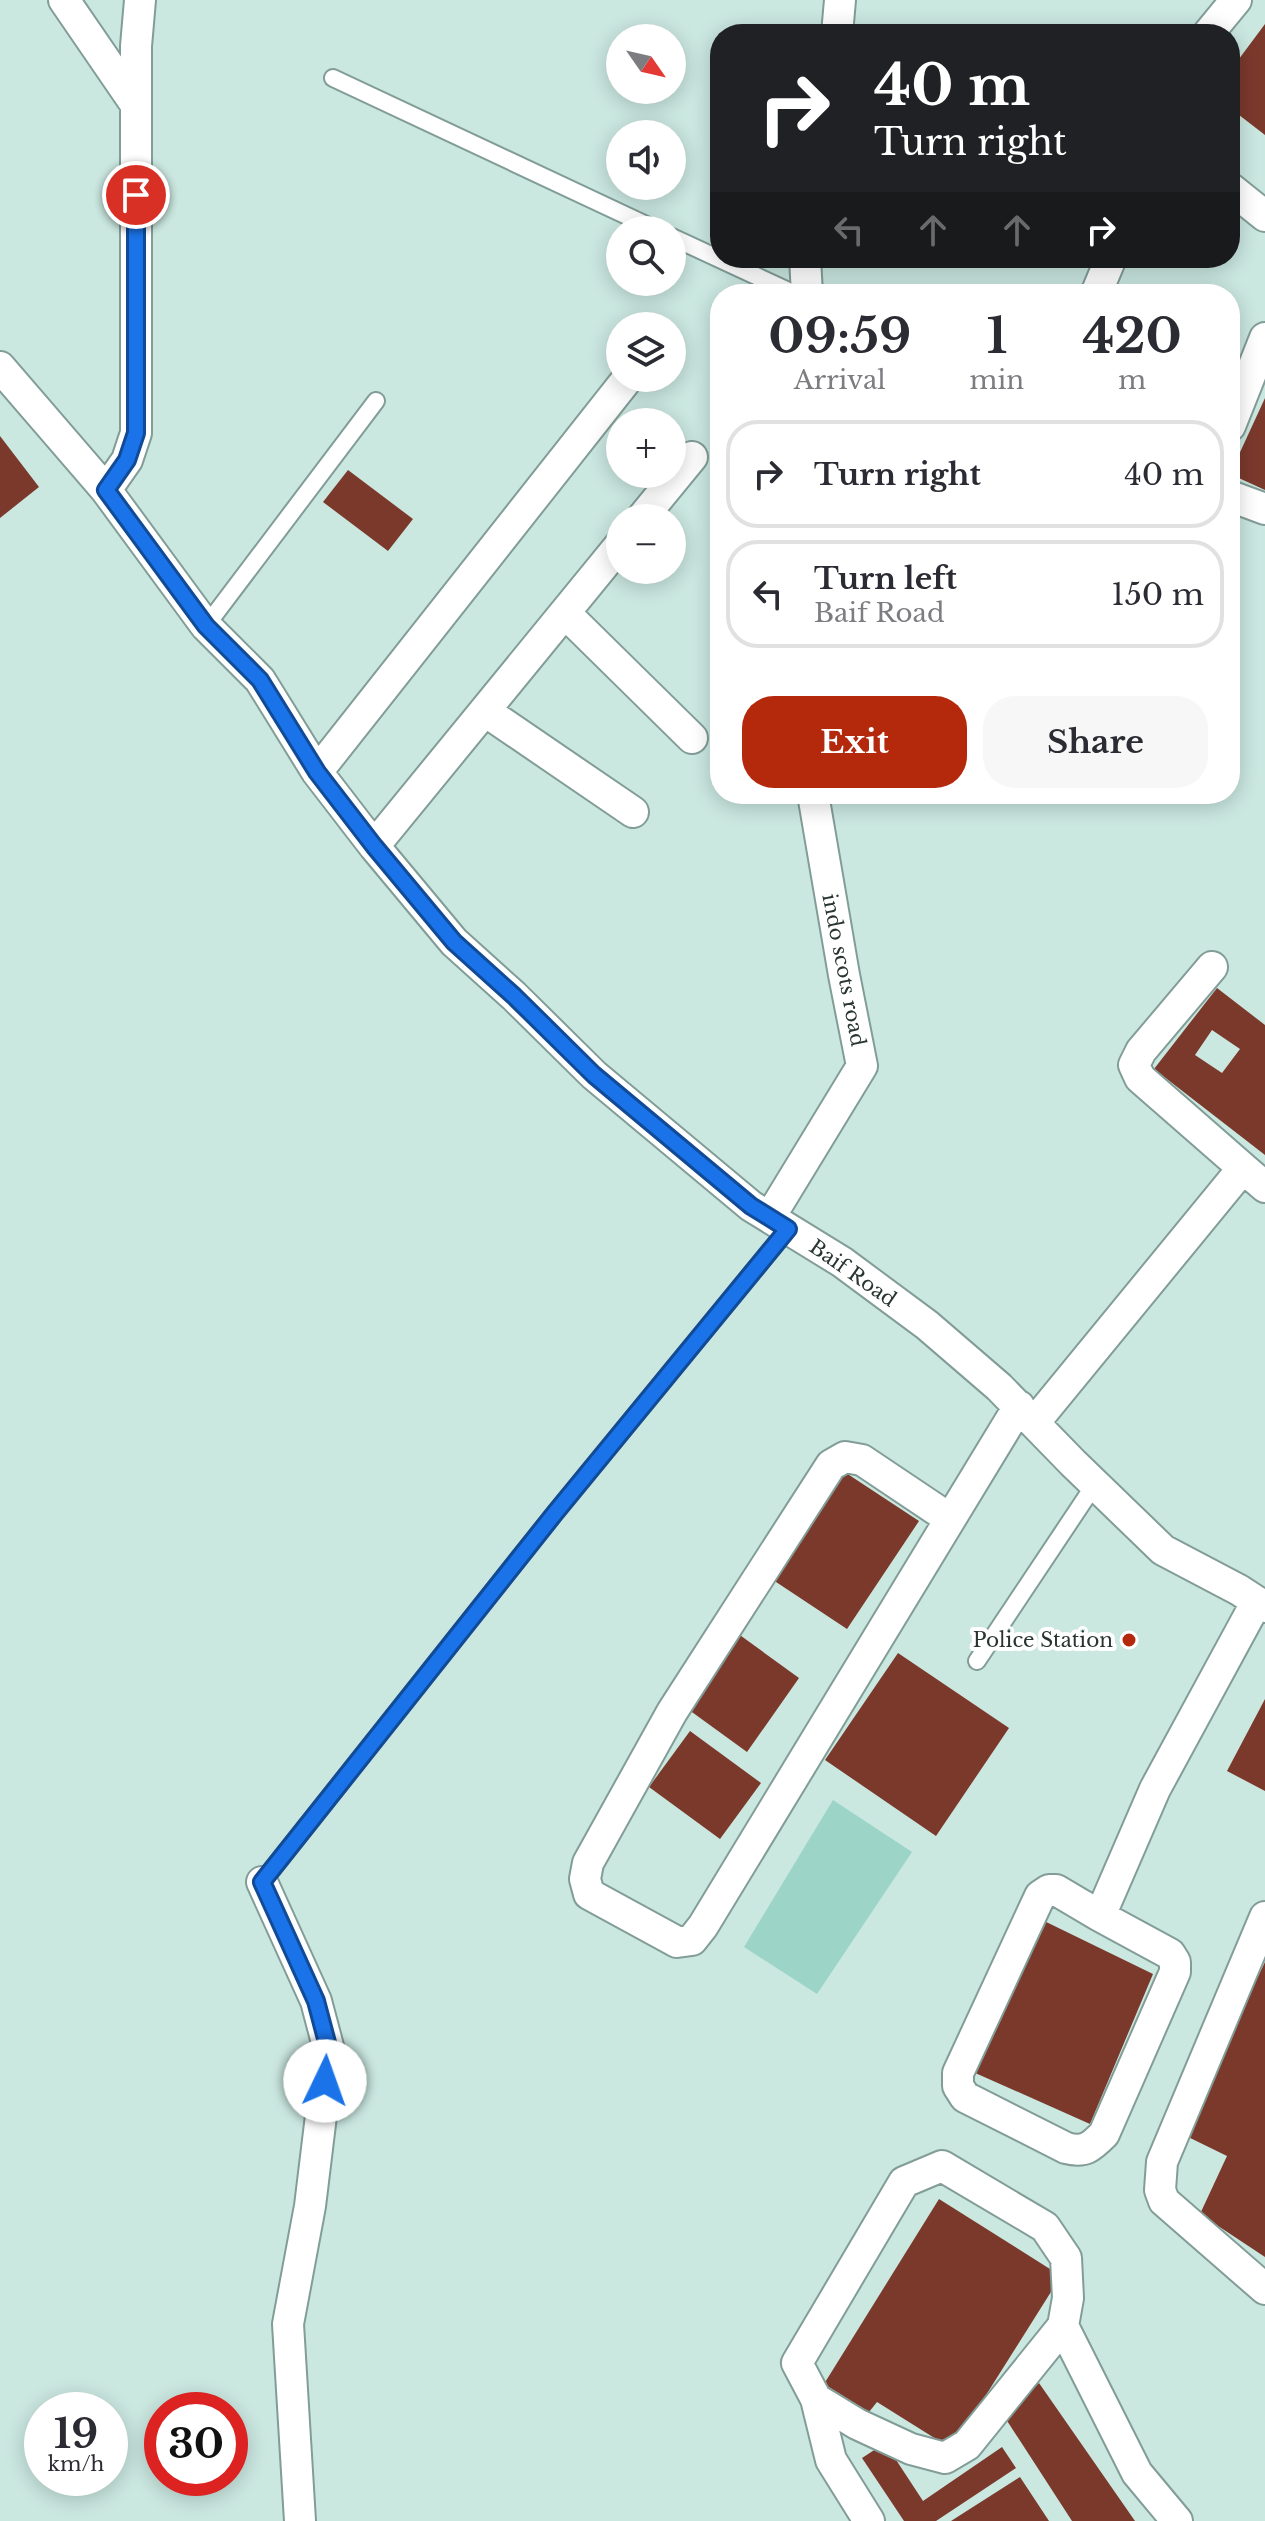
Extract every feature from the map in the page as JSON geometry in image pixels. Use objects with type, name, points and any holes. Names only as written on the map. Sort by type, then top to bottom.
[{"type":"street","points":[[64,0],[136,105]]},
{"type":"street","points":[[106,490],[127,460],[136,433],[136,46],[140,0]]},
{"type":"street","points":[[838,24],[840,0]]},
{"type":"street","points":[[1216,24],[1236,0]]},
{"type":"street","points":[[1240,196],[1265,216]]},
{"type":"street","points":[[1240,401],[1265,338]]},
{"type":"street","name":"Baif Road","points":[[0,367],[106,490],[206,626],[260,680],[317,772],[454,942],[594,1075],[751,1206],[842,1262],[927,1325],[1026,1414],[1163,1550],[1239,1590],[1260,1605]]},
{"type":"street","points":[[317,772],[617,392]]},
{"type":"street","points":[[653,504],[692,457]]},
{"type":"street","points":[[1240,500],[1265,509]]},
{"type":"street","points":[[374,846],[606,562]]},
{"type":"street","points":[[565,613],[692,738]]},
{"type":"street","points":[[485,711],[633,812]]},
{"type":"street","name":"indo scots road","points":[[779,1223],[862,1066],[815,804]]},
{"type":"street","points":[[950,1519],[862,1460],[845,1457],[831,1465],[672,1712],[588,1863],[585,1879],[589,1894],[677,1942],[692,1940],[950,1519],[1026,1414],[1254,1177],[1140,1078],[1134,1065],[1141,1051],[1212,967]]},
{"type":"street","points":[[1100,1916],[1155,1789],[1260,1605]]},
{"type":"street","points":[[262,1882],[316,2001],[329,2050],[310,2206],[288,2324],[300,2521]]},
{"type":"street","points":[[1049,1890],[1056,1890],[1100,1916],[1170,1954],[1175,1962],[1175,1972],[1104,2134],[1090,2148],[1079,2151],[1066,2148],[965,2097],[958,2086],[958,2073],[1040,1896],[1049,1890]]},
{"type":"street","points":[[1265,1917],[1162,2162],[1160,2190],[1164,2201],[1180,2217],[1265,2289]]},
{"type":"street","points":[[816,2399],[857,2424],[911,2449],[945,2458],[967,2445],[1063,2326],[1068,2298],[1066,2258],[1045,2227],[942,2166],[904,2182],[797,2363],[816,2399],[831,2460],[869,2521]]},
{"type":"street","points":[[1063,2326],[1137,2473],[1177,2521]]},
{"type":"lane","points":[[333,78],[627,216]]},
{"type":"lane","points":[[686,243],[710,255]]},
{"type":"lane","points":[[739,268],[773,284]]},
{"type":"lane","points":[[206,626],[376,401]]},
{"type":"lane","points":[[262,1882],[555,1513],[779,1223]]},
{"type":"lane","points":[[977,1661],[1095,1484]]},
{"type":"green space","points":[[833,1800],[912,1852],[817,1994],[744,1947]]},
{"type":"building","points":[[1265,24],[1265,135],[1240,116],[1240,58]]},
{"type":"building","points":[[1265,398],[1265,490],[1240,479],[1240,452]]},
{"type":"building","points":[[0,436],[39,487],[0,518]]},
{"type":"building","points":[[348,470],[413,519],[388,551],[323,502]]},
{"type":"building","points":[[1217,988],[1265,1025],[1265,1155],[1154,1069]],"holes":[[[1212,1030],[1240,1049],[1222,1073],[1195,1055]]]},
{"type":"building","points":[[840,1469],[919,1521],[847,1629],[767,1576]]},
{"type":"building","points":[[737,1633],[799,1678],[747,1752],[685,1707]]},
{"type":"building","points":[[898,1653],[1009,1728],[936,1836],[825,1760]]},
{"type":"building","points":[[1265,1699],[1265,1791],[1227,1771]]},
{"type":"building","points":[[690,1731],[761,1783],[720,1839],[649,1787]]},
{"type":"building","points":[[1038,1918],[1153,1974],[1090,2124],[973,2072]]},
{"type":"building","points":[[1265,1962],[1265,2257],[1200,2214],[1227,2156],[1182,2134]]},
{"type":"building","points":[[939,2199],[1061,2276],[952,2449],[877,2402],[869,2412],[824,2384]]},
{"type":"building","points":[[1039,2383],[1135,2521],[1072,2521],[1002,2413]]},
{"type":"building","points":[[885,2443],[923,2501],[1002,2447],[1016,2468],[936,2521],[904,2521],[862,2458]]},
{"type":"building","points":[[1020,2477],[1049,2521],[951,2521]]},
{"type":"place","name":"Police Station","points":[[1129,1640]]},
{"type":"route","points":[[136,195],[136,433],[127,460],[106,490],[206,626],[260,680],[317,772],[454,942],[594,1075],[751,1206],[788,1229],[555,1513],[262,1882],[316,2001],[329,2050],[325,2081]]}]
